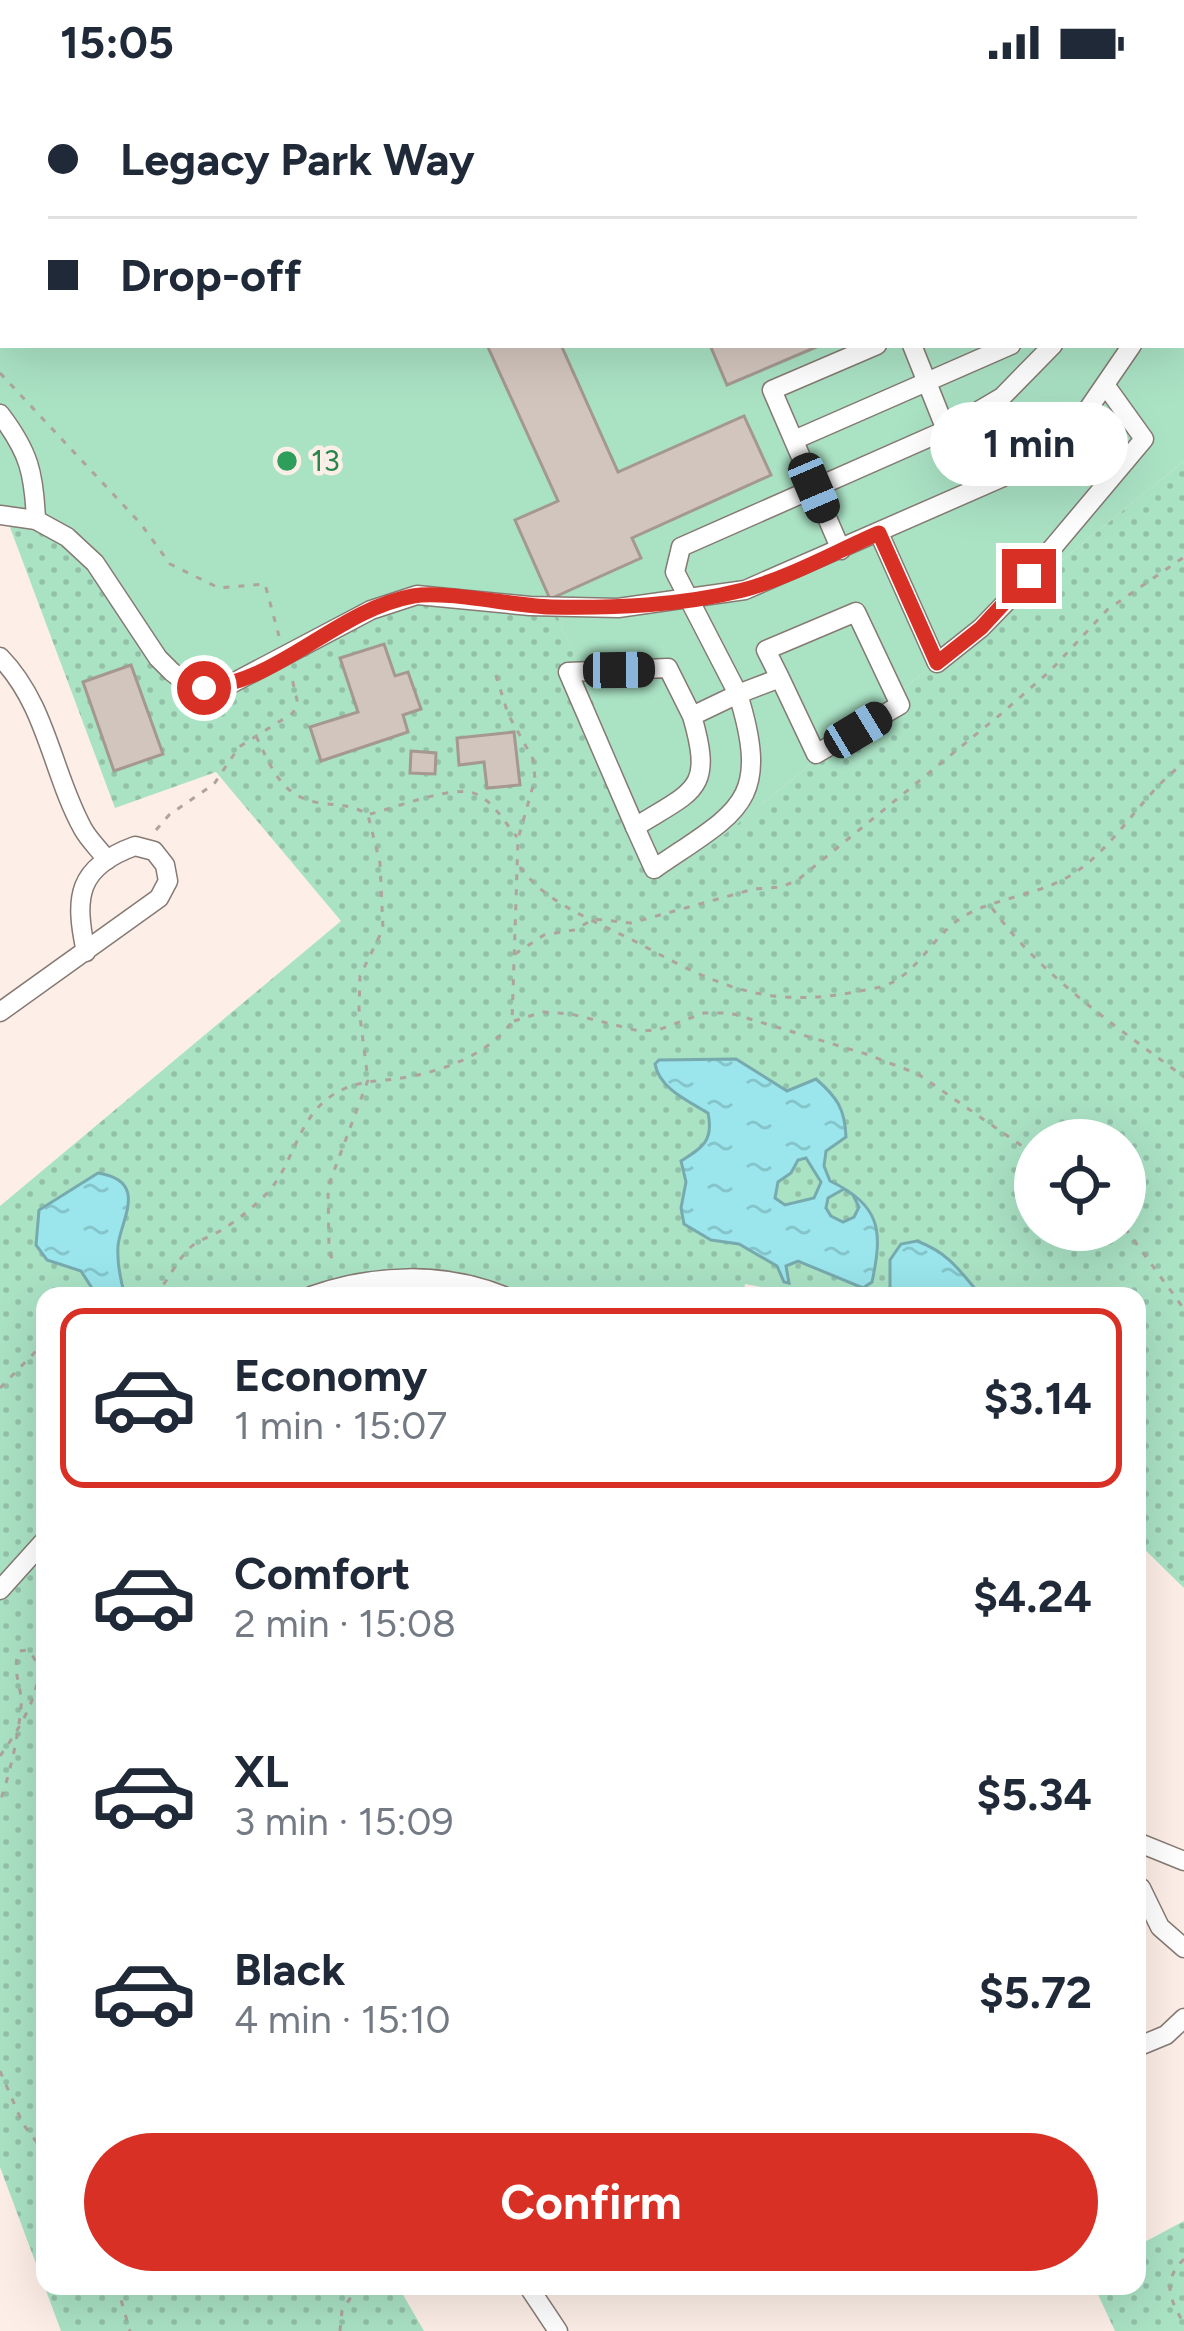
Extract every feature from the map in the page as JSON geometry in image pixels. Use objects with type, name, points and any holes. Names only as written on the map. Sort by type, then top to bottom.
[{"type":"street","points":[[841,550],[772,390],[870,348]]},
{"type":"street","points":[[913,348],[946,430]]},
{"type":"street","points":[[794,440],[1004,348]]},
{"type":"street","points":[[635,827],[693,790],[704,758],[692,716],[668,668],[568,672],[635,827],[654,869],[733,814],[751,785],[752,739],[738,694],[675,572],[681,548],[946,430],[1002,397],[1050,348]]},
{"type":"street","points":[[0,514],[37,520],[67,537],[95,563],[158,658],[189,685],[229,686],[371,610],[417,595],[530,606],[618,608],[745,590],[1001,478],[1082,418],[1130,348]]},
{"type":"street","points":[[879,533],[937,663],[1012,596],[1144,439],[1106,386]]},
{"type":"street","points":[[0,414],[28,458],[37,520]]},
{"type":"street","points":[[856,612],[900,705],[816,754],[780,679],[766,650],[856,612]]},
{"type":"street","points":[[0,657],[14,671],[36,710],[83,830],[107,860]]},
{"type":"street","points":[[692,716],[780,679]]},
{"type":"street","points":[[0,1012],[86,952],[159,898],[168,880],[165,865],[154,851],[135,846],[92,870],[81,890],[78,916],[86,952]]},
{"type":"street","points":[[340,1287],[419,1278],[474,1287]]},
{"type":"street","points":[[0,1591],[36,1550]]},
{"type":"street","points":[[1146,1846],[1184,1861]]},
{"type":"street","points":[[1146,1897],[1160,1927],[1184,1948]]},
{"type":"street","points":[[1146,2044],[1166,2035],[1184,2018]]},
{"type":"street","points":[[534,2295],[558,2331]]},
{"type":"path","points":[[0,373],[141,524],[170,564],[219,588],[266,584],[280,642]]},
{"type":"path","points":[[514,955],[544,935],[594,920],[631,923],[799,879],[1001,714],[1050,671],[1107,610],[1184,557]]},
{"type":"path","points":[[494,672],[508,714],[533,759],[536,778],[518,839],[512,1022]]},
{"type":"path","points":[[146,847],[169,814],[214,784],[239,747],[293,713],[297,700],[291,674]]},
{"type":"path","points":[[256,736],[279,782],[293,796],[356,806],[368,814],[383,900],[382,929],[360,976],[368,1080],[328,1187],[329,1249],[334,1266]]},
{"type":"path","points":[[519,867],[568,909],[734,990],[793,1000],[864,990],[896,981],[961,917],[1045,890],[1093,860],[1149,795],[1184,763]]},
{"type":"path","points":[[368,814],[452,791],[472,792],[490,803],[518,839]]},
{"type":"path","points":[[991,907],[1013,937],[1088,1006],[1184,1077]]},
{"type":"path","points":[[161,1287],[187,1251],[266,1195],[282,1175],[296,1138],[331,1095],[368,1080],[405,1078],[444,1068],[500,1037],[512,1022],[543,1012],[639,1031],[658,1030],[704,1013],[730,1013],[918,1074],[1014,1140]]},
{"type":"path","points":[[1142,1251],[1184,1310]]},
{"type":"path","points":[[0,1388],[36,1351]]},
{"type":"path","points":[[0,1802],[22,1702],[15,1662],[19,1651],[28,1650],[36,1657]]},
{"type":"path","points":[[0,1756],[15,1736],[36,1681]]},
{"type":"path","points":[[0,2071],[23,2124],[36,2141]]},
{"type":"path","points":[[1184,2259],[1169,2277],[1169,2297],[1184,2324]]},
{"type":"path","points":[[120,2295],[130,2331]]},
{"type":"path","points":[[340,2331],[342,2312],[352,2295]]},
{"type":"green space","points":[[0,348],[1184,348],[1184,461],[667,881],[554,607],[417,595],[229,685],[189,685],[67,537],[0,514]]},
{"type":"green space","points":[[1184,461],[1184,1588],[1146,1551],[1146,1287],[36,1287],[36,2264],[0,2167],[0,1206],[341,921],[216,772],[115,808],[5,514],[417,595],[554,607],[668,880]]},
{"type":"green space","points":[[1184,2221],[1184,2331],[1115,2331],[1098,2295],[1146,2295],[1146,2241]]},
{"type":"green space","points":[[48,2295],[403,2295],[424,2331],[61,2331]]},
{"type":"water","points":[[736,1059],[787,1091],[816,1079],[829,1092],[842,1111],[846,1137],[826,1151],[824,1166],[830,1181],[847,1190],[860,1200],[874,1221],[877,1248],[872,1282],[861,1287],[798,1261],[786,1266],[789,1283],[784,1282],[777,1266],[739,1244],[711,1240],[684,1224],[681,1208],[686,1182],[681,1161],[705,1143],[708,1113],[668,1087],[655,1064],[659,1060]],"holes":[[[806,1158],[821,1182],[814,1198],[785,1205],[775,1198],[778,1182],[798,1160]],[[844,1189],[859,1207],[854,1217],[843,1222],[831,1216],[826,1208],[828,1198]]]},
{"type":"water","points":[[98,1173],[123,1184],[128,1203],[118,1246],[123,1287],[91,1287],[81,1271],[47,1260],[36,1245],[39,1210]]},
{"type":"water","points":[[917,1241],[928,1246],[946,1257],[973,1287],[890,1287],[890,1260],[901,1244]]},
{"type":"building","points":[[488,348],[562,348],[618,472],[744,416],[771,475],[632,538],[641,558],[550,599],[515,520],[558,501]]},
{"type":"building","points":[[711,348],[814,348],[727,385]]},
{"type":"building","points":[[384,644],[395,676],[408,672],[421,709],[403,715],[408,732],[321,761],[310,727],[358,712],[340,658]]},
{"type":"building","points":[[131,665],[163,754],[114,771],[83,682]]},
{"type":"building","points":[[514,732],[520,785],[487,788],[484,762],[459,765],[457,738]]},
{"type":"building","points":[[411,751],[436,753],[435,774],[410,773]]},
{"type":"place","name":"13","points":[[287,461]]},
{"type":"route","points":[[204,688],[229,686],[252,676],[371,610],[417,595],[530,606],[618,608],[690,599],[745,590],[879,533],[937,663],[981,628],[1029,576]]}]
